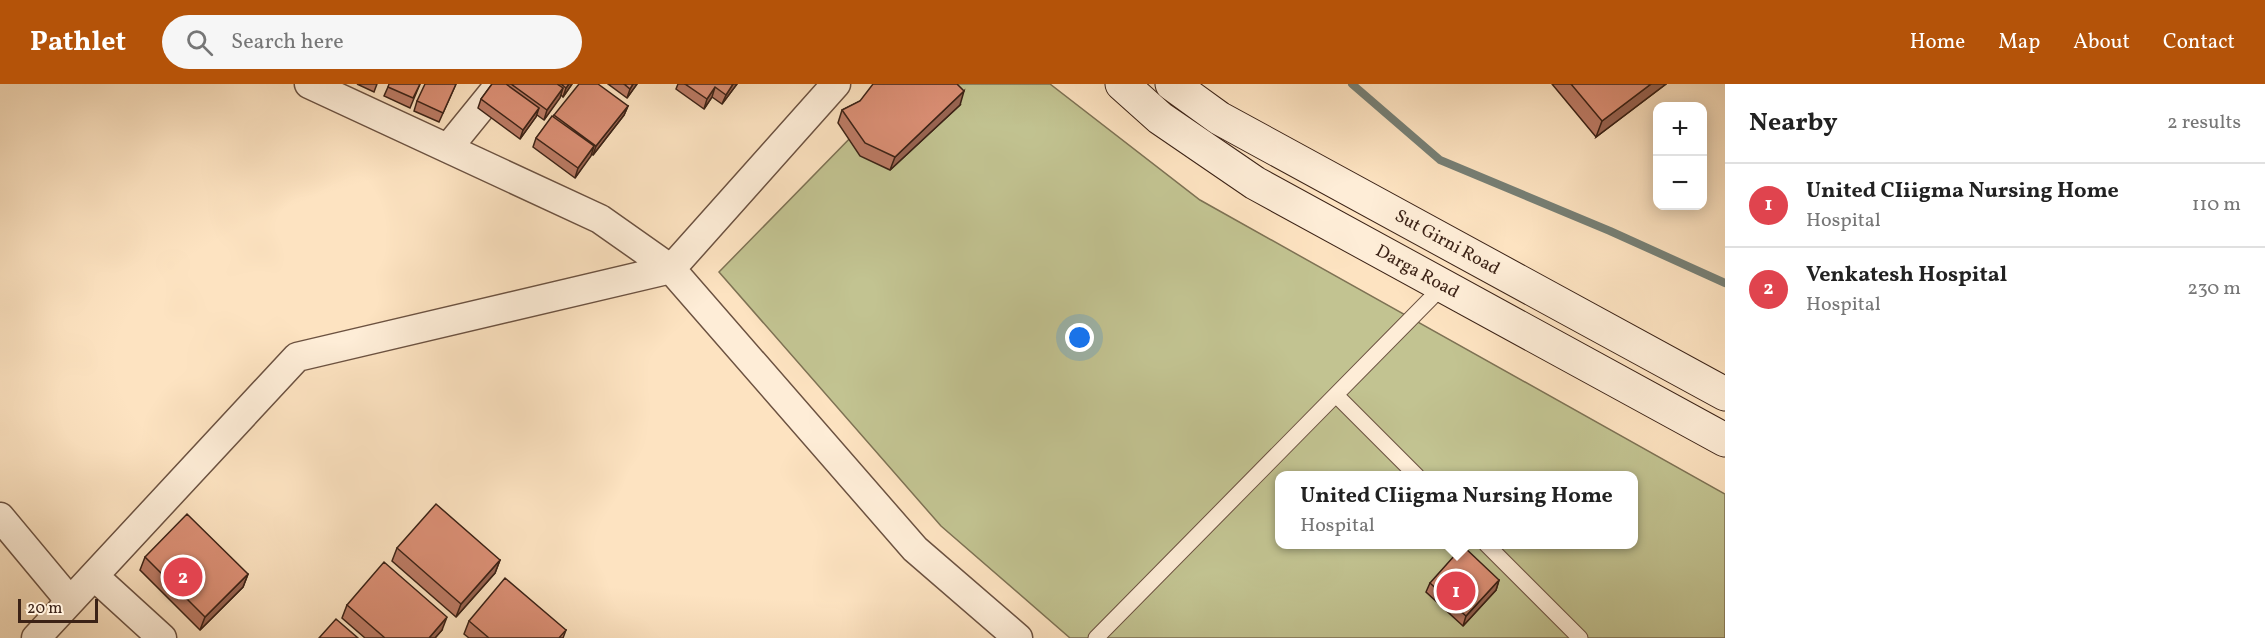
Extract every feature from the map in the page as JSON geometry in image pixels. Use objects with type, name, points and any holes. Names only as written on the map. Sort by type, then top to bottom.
[{"type":"main road","name":"Darga Road","points":[[1122,84],[1160,118],[1255,183],[1725,440]]},
{"type":"main road","name":"Sut Girni Road","points":[[1172,84],[1219,118],[1725,394]]},
{"type":"street","points":[[309,84],[600,219],[671,269],[915,549],[1018,638]]},
{"type":"street","points":[[448,148],[500,84]]},
{"type":"street","points":[[36,638],[297,357],[671,269],[820,90]]},
{"type":"street","points":[[0,517],[70,601]]},
{"type":"street","points":[[94,576],[162,638]]},
{"type":"lane","points":[[1096,638],[1443,286]]},
{"type":"lane","points":[[1336,394],[1412,471]]},
{"type":"lane","points":[[1491,549],[1580,638]]},
{"type":"green space","points":[[903,84],[1050,84],[1200,200],[1725,494],[1725,638],[1070,638],[941,526],[719,272]]},
{"type":"building","points":[[389,84],[420,84],[413,98],[388,87]]},
{"type":"building","points":[[425,84],[456,84],[443,113],[417,101]]},
{"type":"building","points":[[492,84],[506,84],[539,108],[523,130],[481,99]]},
{"type":"building","points":[[511,84],[557,84],[563,88],[547,110]]},
{"type":"building","points":[[579,84],[598,84],[628,106],[596,146],[554,115]]},
{"type":"building","points":[[685,84],[733,84],[726,95],[715,87],[707,99]]},
{"type":"building","points":[[873,84],[957,84],[964,91],[895,157],[865,143],[842,110],[860,101]]},
{"type":"building","points":[[1571,84],[1651,84],[1602,121]]},
{"type":"building","points":[[552,116],[594,146],[578,168],[536,138]]},
{"type":"building","points":[[436,504],[500,560],[461,604],[397,548]]},
{"type":"building","points":[[187,514],[248,574],[205,617],[145,557]]},
{"type":"building","points":[[1460,549],[1466,549],[1499,580],[1466,616],[1430,583]]},
{"type":"building","points":[[384,562],[447,617],[429,638],[385,638],[347,605]]},
{"type":"building","points":[[505,578],[566,630],[559,638],[489,638],[469,621]]},
{"type":"building","points":[[336,619],[358,638],[319,638]]},
{"type":"waterway","points":[[1352,84],[1440,160],[1610,231],[1725,283]]},
{"type":"place","name":"Venkatesh Hospital","points":[[183,577]]},
{"type":"place","name":"United CIiigma Nursing Home","points":[[1456,591]]}]
